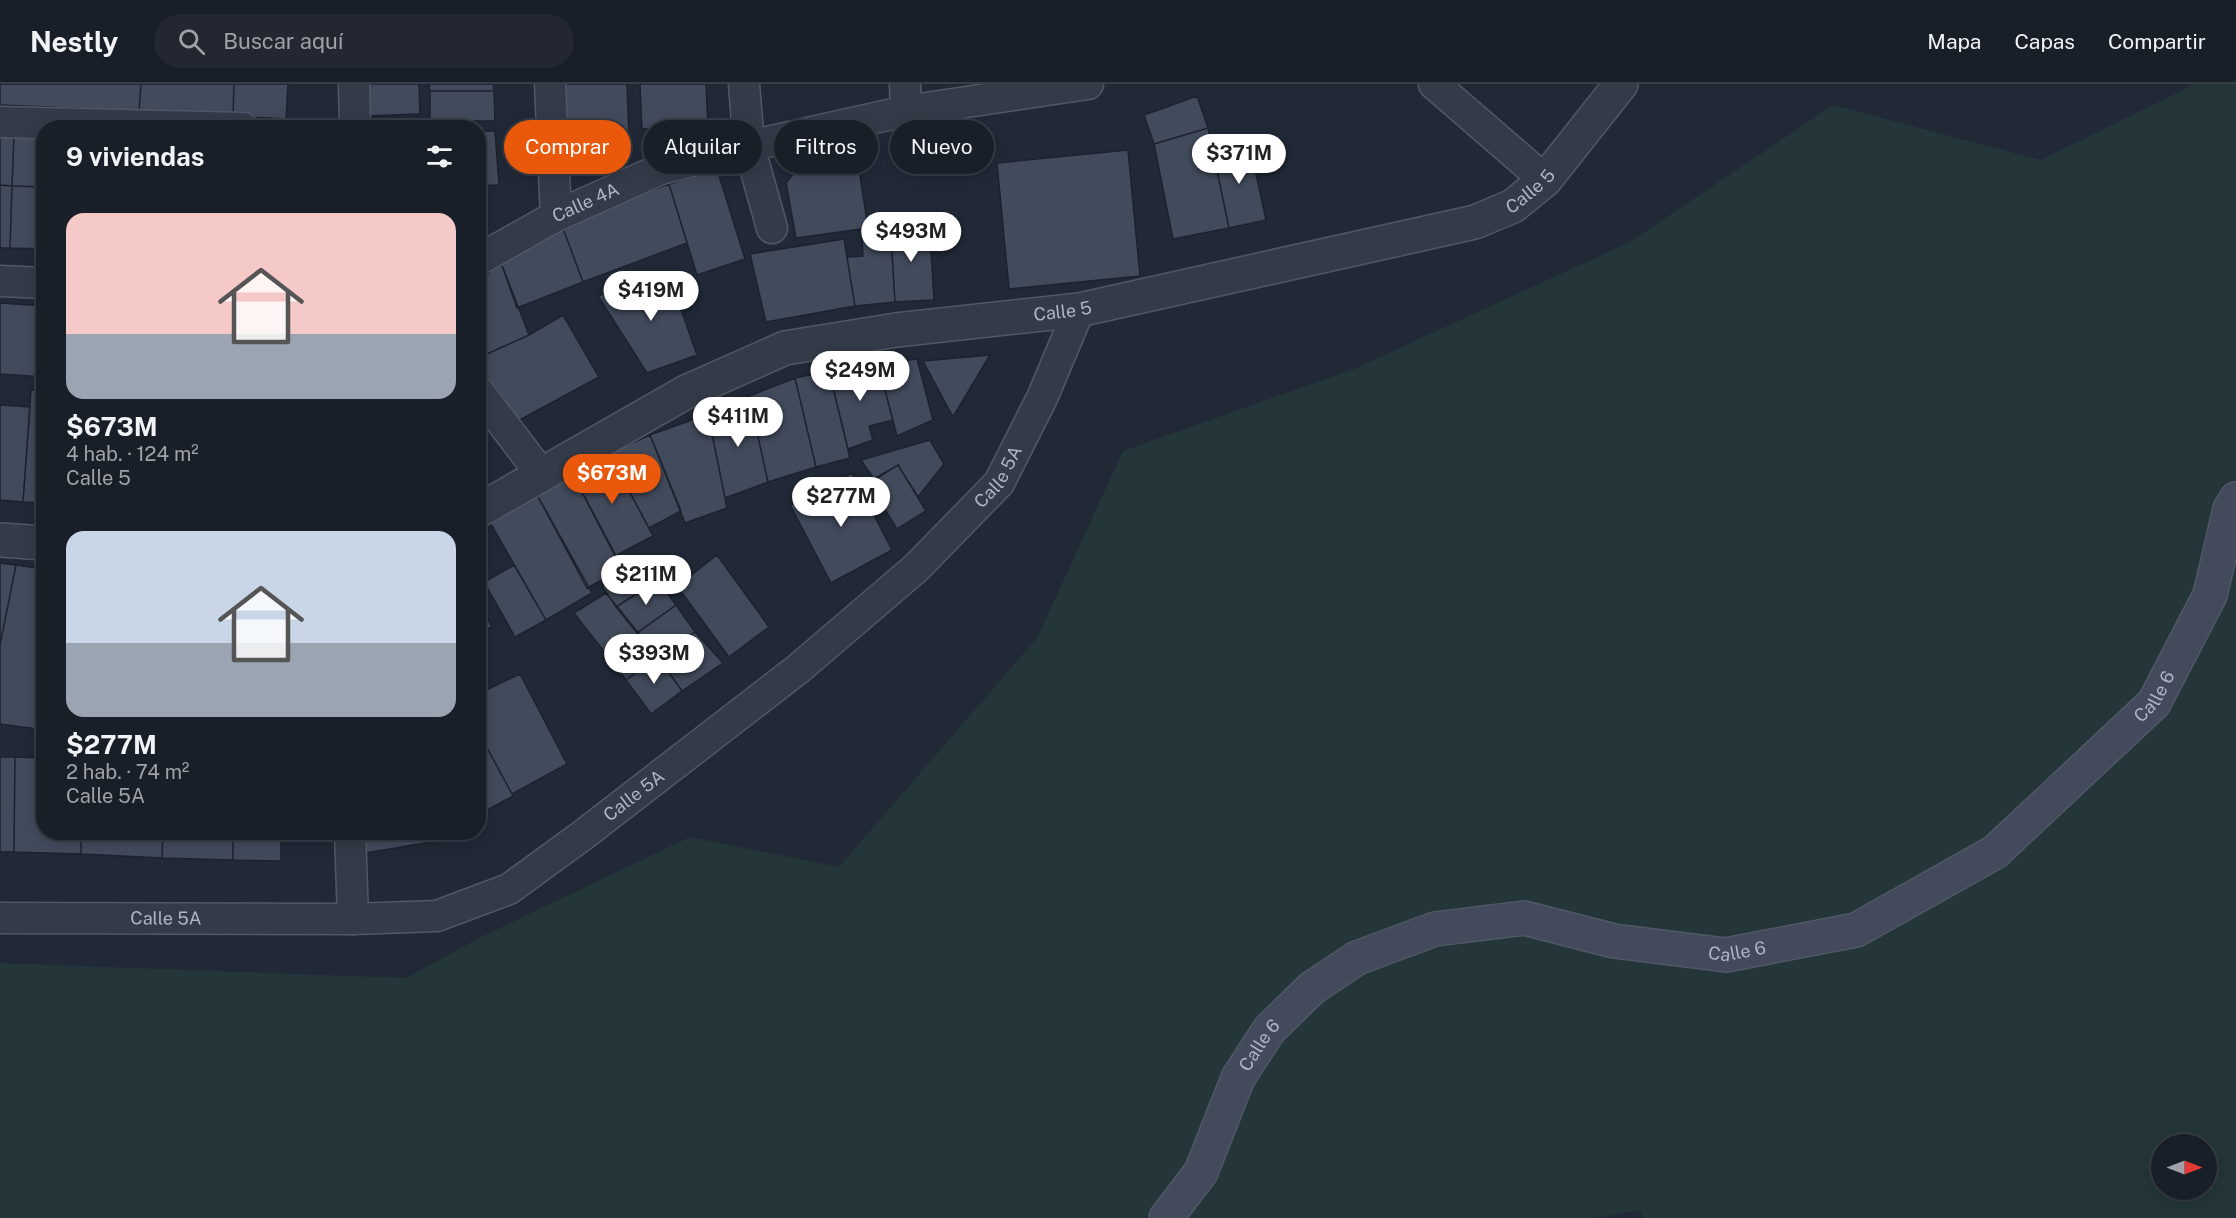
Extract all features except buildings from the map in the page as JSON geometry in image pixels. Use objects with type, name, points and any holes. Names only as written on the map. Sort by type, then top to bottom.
[{"type":"main road","name":"Calle 6","points":[[1166,1218],[1201,1172],[1238,1078],[1269,1030],[1312,988],[1358,958],[1435,929],[1524,918],[1614,941],[1726,955],[1857,930],[1995,852],[2154,703],[2210,595],[2230,509],[2236,499]]},
{"type":"street","points":[[354,84],[355,120]]},
{"type":"street","points":[[550,84],[556,216]]},
{"type":"street","points":[[744,84],[747,120]]},
{"type":"street","name":"Calle 4A","points":[[762,142],[905,98],[1088,84]]},
{"type":"street","points":[[1434,84],[1545,180]]},
{"type":"street","name":"Calle 5","points":[[486,507],[686,392],[785,348],[896,330],[1079,310],[1474,222],[1513,206],[1545,180],[1621,84]]},
{"type":"street","points":[[0,122],[36,123]]},
{"type":"street","name":"Calle 4A","points":[[486,256],[556,216],[650,174]]},
{"type":"street","points":[[757,174],[772,228]]},
{"type":"street","points":[[0,281],[36,283]]},
{"type":"street","name":"Calle 5A","points":[[0,918],[353,919],[437,916],[509,889],[583,835],[798,669],[916,568],[999,483],[1042,398],[1079,310]]},
{"type":"street","points":[[486,402],[542,476]]},
{"type":"street","points":[[0,540],[36,542]]},
{"type":"street","points":[[350,840],[353,919]]},
{"type":"shaded area","points":[[2195,84],[2236,84],[2236,1218],[1642,1218],[1641,1210],[1597,1218],[0,1218],[0,963],[406,978],[479,938],[690,837],[839,867],[1037,638],[1123,451],[1354,369],[1630,242],[1833,105],[2041,160]]}]
